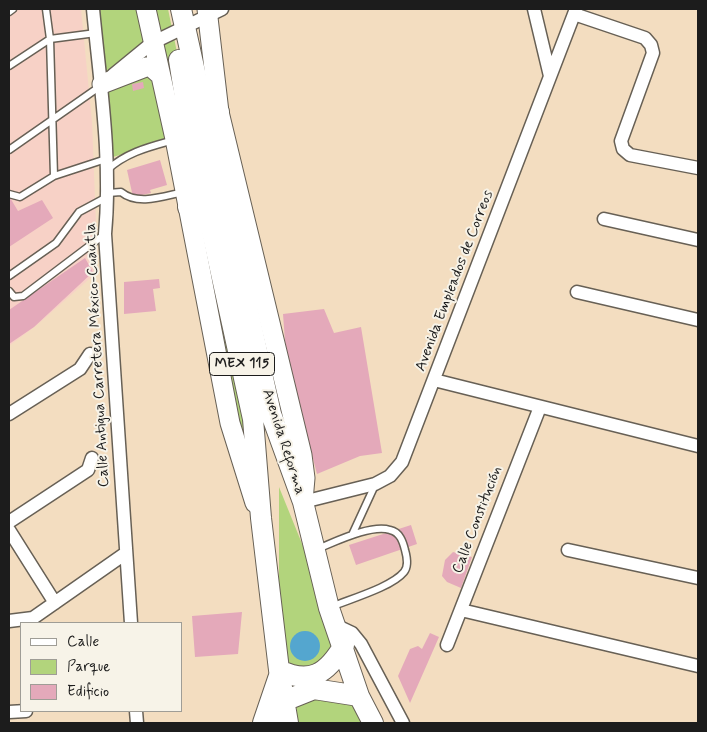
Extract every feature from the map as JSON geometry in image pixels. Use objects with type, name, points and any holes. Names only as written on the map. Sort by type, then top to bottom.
[{"type":"highway","points":[[265,723],[281,683]]},
{"type":"main road","name":"Avenida Reforma","points":[[168,9],[180,23],[271,414],[303,502],[313,550],[332,616],[344,645],[359,696],[373,723]]},
{"type":"main road","name":"Avenida Reforma","points":[[180,23],[191,136],[253,419],[261,518],[281,683],[288,723]]},
{"type":"main road","points":[[210,149],[219,112]]},
{"type":"main road","points":[[187,200],[212,228]]},
{"type":"main road","points":[[281,683],[311,676],[330,666],[344,645]]},
{"type":"main road","points":[[281,683],[359,696]]},
{"type":"street","name":"Calle Antigua Carretera México-Cuautla","points":[[93,9],[102,84],[108,195],[105,234],[131,622]]},
{"type":"street","points":[[146,9],[152,43],[176,139],[230,423],[261,518]]},
{"type":"street","points":[[534,9],[550,76]]},
{"type":"street","points":[[102,84],[180,23],[212,11],[219,112],[302,455],[305,478],[303,502]]},
{"type":"street","points":[[575,11],[645,38],[651,45],[653,53],[621,141],[623,149],[630,155],[698,168]]},
{"type":"street","name":"Avenida Empleados de Correos","points":[[303,502],[376,484],[390,476],[402,462],[575,11]]},
{"type":"street","points":[[102,84],[146,66],[151,67],[160,75]]},
{"type":"street","points":[[604,219],[698,240]]},
{"type":"street","points":[[577,292],[698,320]]},
{"type":"street","points":[[9,414],[80,369],[90,354]]},
{"type":"street","points":[[434,380],[698,446]]},
{"type":"street","name":"Calle Constitución","points":[[447,645],[540,407]]},
{"type":"street","points":[[9,522],[88,470],[92,458]]},
{"type":"street","points":[[9,530],[55,603]]},
{"type":"street","points":[[568,550],[698,578]]},
{"type":"street","points":[[9,621],[33,621],[55,603],[126,553]]},
{"type":"street","points":[[461,610],[698,666]]},
{"type":"street","points":[[332,616],[352,633],[360,644],[403,723]]},
{"type":"lane","points":[[9,12],[13,9]]},
{"type":"lane","points":[[46,9],[50,39],[54,176]]},
{"type":"lane","points":[[9,66],[50,39],[96,33]]},
{"type":"lane","points":[[9,150],[102,84]]},
{"type":"lane","points":[[9,194],[20,197],[54,176],[106,165],[134,151],[176,139]]},
{"type":"lane","points":[[9,276],[56,243],[79,212],[108,195],[121,192],[128,198],[140,200],[187,200]]},
{"type":"lane","points":[[9,291],[14,297],[23,296],[105,234]]},
{"type":"lane","points":[[352,535],[376,484]]},
{"type":"lane","points":[[313,550],[352,535],[390,530],[399,534],[408,559],[405,571],[396,580],[332,616]]},
{"type":"shaded area","points":[[9,9],[81,9],[92,122],[97,251],[96,273],[37,325],[9,346]]},
{"type":"green space","points":[[93,9],[168,9],[233,322],[261,518],[175,139],[106,159]]},
{"type":"green space","points":[[279,487],[335,625],[330,666],[279,670]]},
{"type":"green space","points":[[298,694],[359,696],[373,723],[295,723]]},
{"type":"water","points":[[305,631],[311,632],[319,640],[319,652],[311,660],[305,661],[299,660],[291,652],[290,646],[291,640],[299,632]]},
{"type":"building","points":[[143,82],[144,88],[133,91],[132,84]]},
{"type":"building","points":[[160,160],[167,185],[150,190],[151,193],[133,197],[127,170]]},
{"type":"building","points":[[9,196],[18,211],[42,200],[53,218],[9,247]]},
{"type":"building","points":[[85,258],[93,272],[34,327],[9,344],[9,310]]},
{"type":"building","points":[[159,279],[160,288],[153,289],[156,311],[124,314],[124,282]]},
{"type":"building","points":[[324,309],[334,333],[361,327],[382,453],[360,456],[317,474],[286,355],[283,314]]},
{"type":"building","points":[[411,525],[417,544],[356,565],[349,545]]},
{"type":"building","points":[[453,552],[472,557],[461,588],[447,582],[442,576],[445,560]]},
{"type":"building","points":[[242,612],[238,654],[195,657],[192,616]]},
{"type":"building","points":[[430,633],[439,637],[410,703],[398,676],[410,649],[418,646],[422,649]]}]
